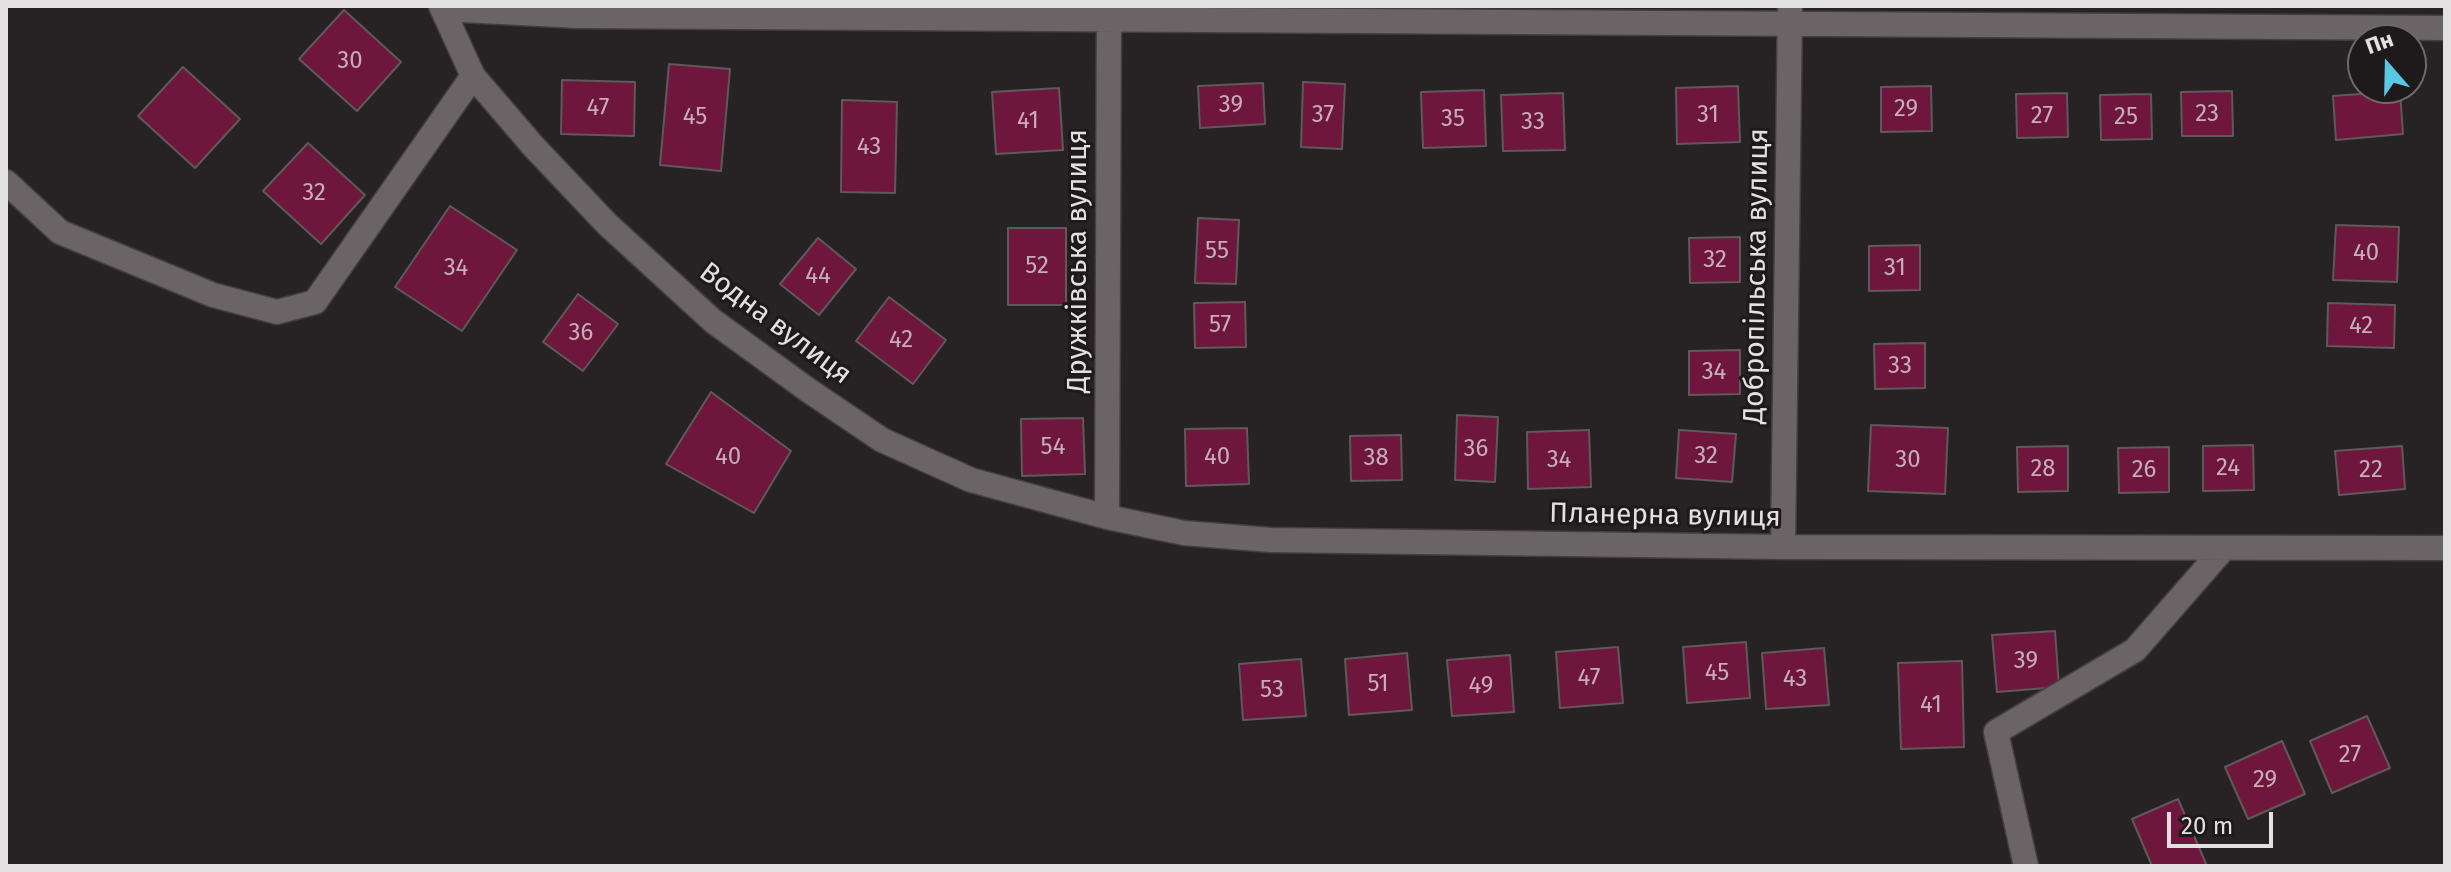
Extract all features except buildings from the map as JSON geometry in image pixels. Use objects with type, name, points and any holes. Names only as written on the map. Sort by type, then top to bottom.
[{"type":"street","points":[[442,8],[578,16],[1109,13],[1790,15],[2445,28]]},
{"type":"street","name":"Водна вулиця","points":[[442,8],[473,76],[534,147],[607,224],[713,321],[882,440],[971,480],[1107,517]]},
{"type":"street","name":"Дружківська вулиця","points":[[1107,517],[1109,13]]},
{"type":"street","name":"Добропільська вулиця","points":[[1783,547],[1790,15]]},
{"type":"street","points":[[6,182],[60,232],[213,295],[277,312],[315,302],[473,76]]},
{"type":"street","name":"Планерна вулиця","points":[[1107,517],[1184,533],[1271,540],[1783,547],[2445,548]]},
{"type":"street","points":[[2026,866],[1996,732],[2135,650],[2224,548]]}]
